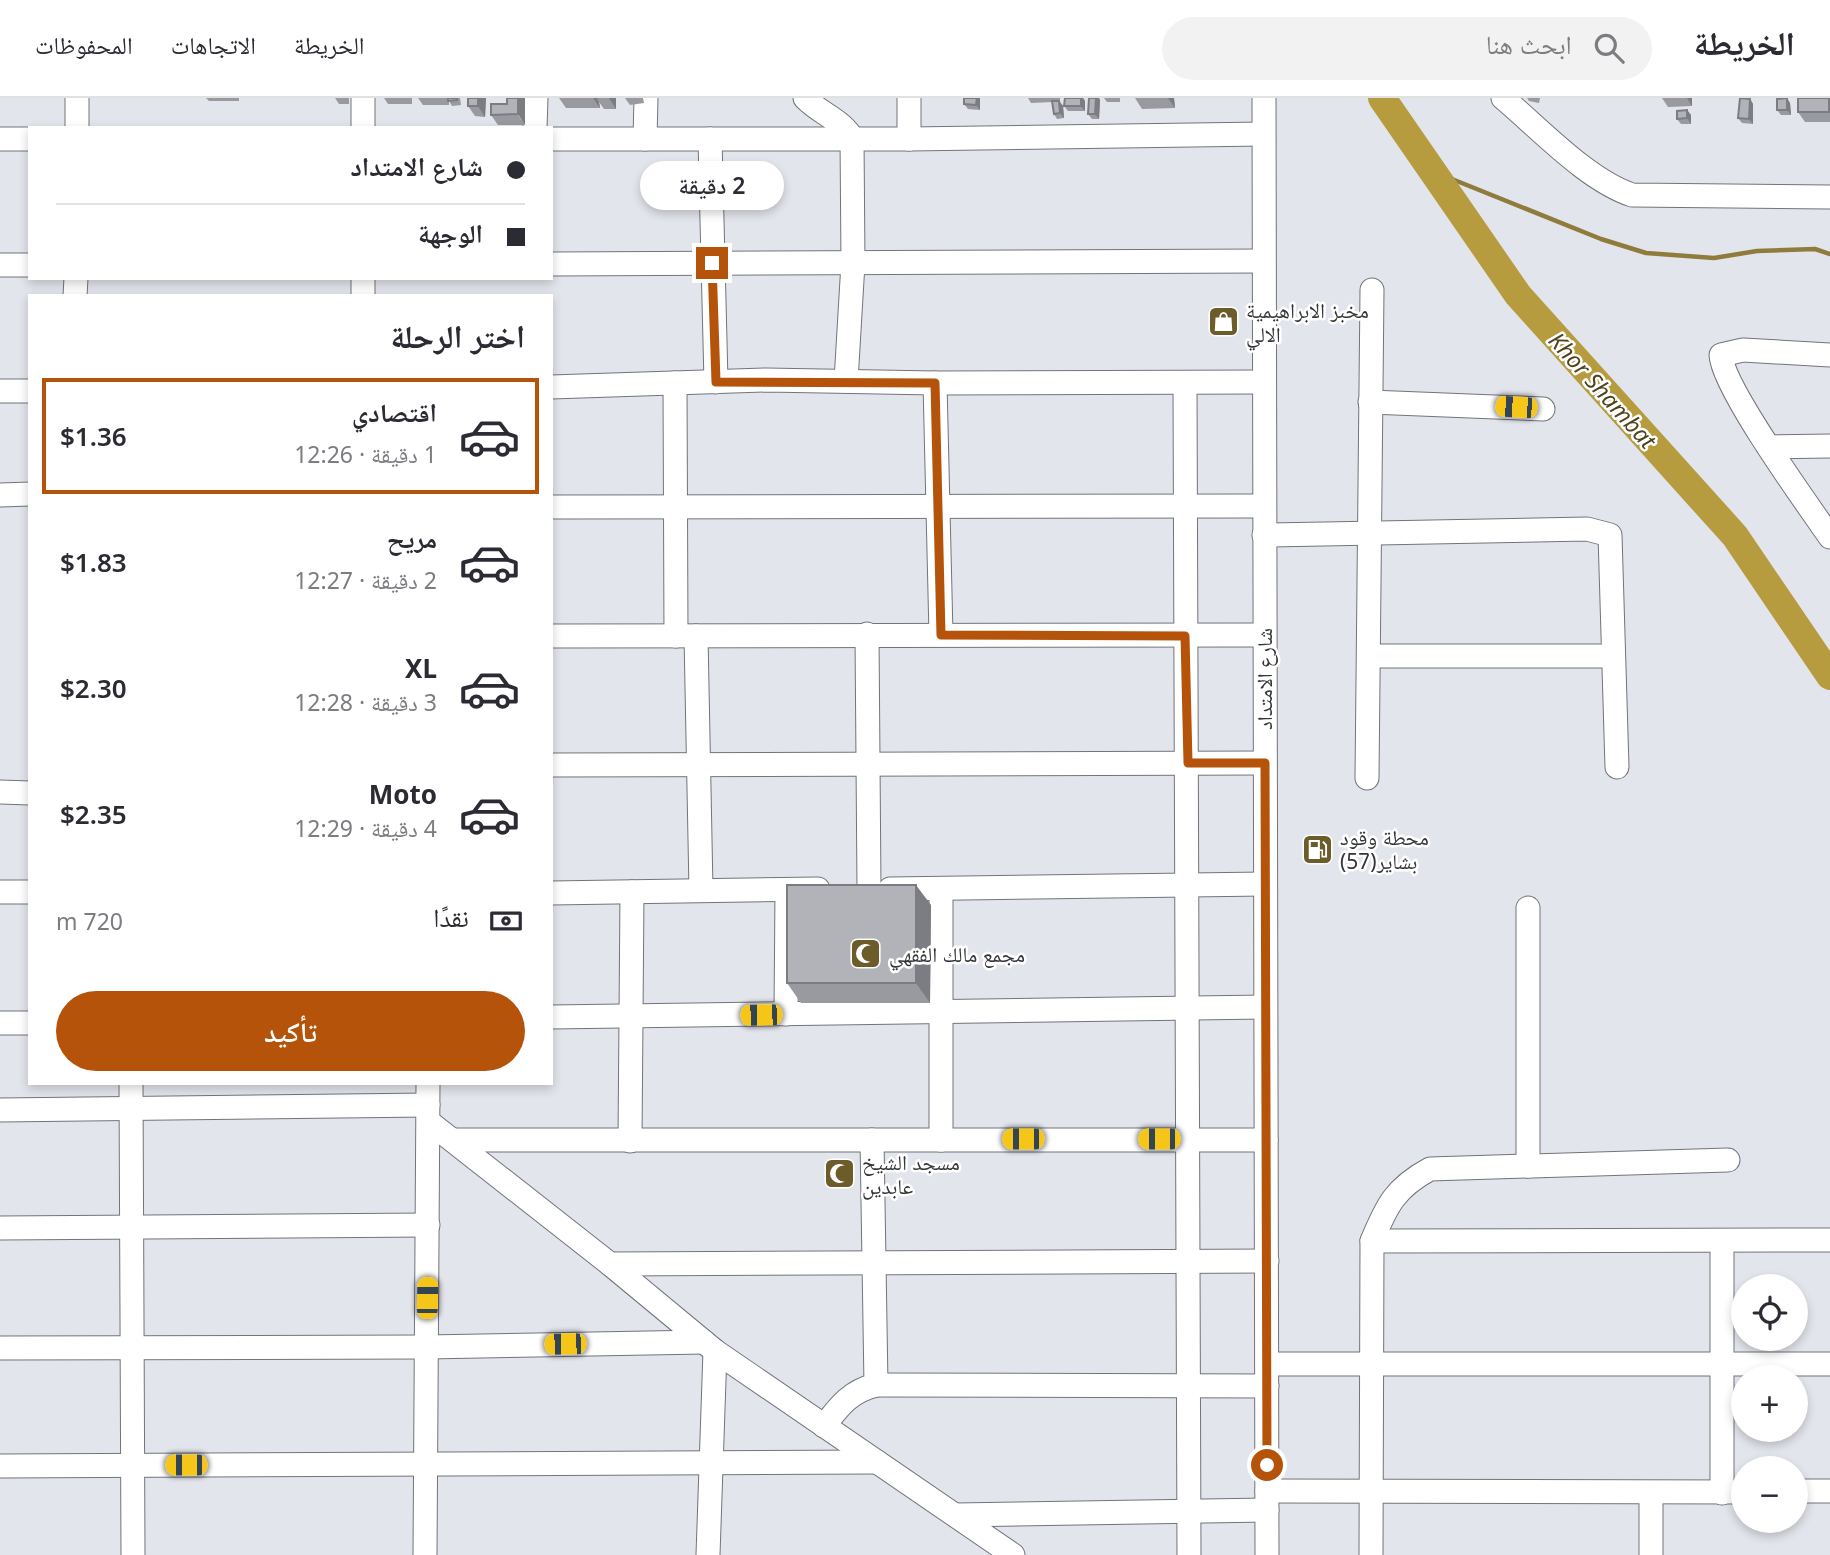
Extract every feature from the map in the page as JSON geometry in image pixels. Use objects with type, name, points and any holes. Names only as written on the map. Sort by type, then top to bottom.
[{"type":"street","points":[[77,98],[77,126]]},
{"type":"street","points":[[363,98],[363,126]]},
{"type":"street","points":[[535,126],[536,98]]},
{"type":"street","points":[[645,139],[646,98]]},
{"type":"street","points":[[805,98],[819,112],[847,129],[852,138],[853,263],[846,382]]},
{"type":"street","points":[[909,98],[909,139]]},
{"type":"street","name":"شارع الامتداد","points":[[1264,98],[1267,1555]]},
{"type":"street","points":[[1503,98],[1576,160],[1611,185],[1632,195],[1830,197]]},
{"type":"street","points":[[553,139],[909,139],[1263,134]]},
{"type":"street","points":[[0,139],[28,139]]},
{"type":"street","points":[[710,139],[716,382]]},
{"type":"street","points":[[553,264],[1264,261]]},
{"type":"street","points":[[0,265],[28,265]]},
{"type":"street","points":[[1367,778],[1372,290]]},
{"type":"street","points":[[1830,355],[1743,350],[1721,355],[1722,365],[1770,447],[1830,537]]},
{"type":"street","points":[[553,387],[716,382],[1264,382]]},
{"type":"street","points":[[675,383],[675,508],[698,764],[701,890]]},
{"type":"street","points":[[935,383],[941,635]]},
{"type":"street","points":[[1185,383],[1189,1555]]},
{"type":"street","points":[[0,391],[28,391]]},
{"type":"street","points":[[1370,402],[1543,409]]},
{"type":"street","points":[[1770,447],[1830,446]]},
{"type":"street","points":[[0,495],[28,495]]},
{"type":"street","points":[[553,508],[1264,506]]},
{"type":"street","points":[[1264,535],[1600,530],[1610,535],[1617,767]]},
{"type":"street","points":[[867,634],[869,889]]},
{"type":"street","points":[[553,636],[1264,635]]},
{"type":"street","points":[[1369,656],[1613,656]]},
{"type":"street","points":[[553,765],[1265,763]]},
{"type":"street","points":[[0,793],[28,793]]},
{"type":"street","points":[[553,893],[1265,884]]},
{"type":"street","points":[[786,1014],[787,890]]},
{"type":"street","points":[[941,890],[941,1140]]},
{"type":"street","points":[[0,892],[28,892]]},
{"type":"street","points":[[630,1141],[632,892]]},
{"type":"street","points":[[1528,908],[1528,1166]]},
{"type":"street","points":[[553,1017],[1265,1007]]},
{"type":"street","points":[[0,1023],[28,1023]]},
{"type":"street","points":[[131,1085],[133,1555]]},
{"type":"street","points":[[0,1110],[428,1104]]},
{"type":"street","points":[[428,1104],[454,1140],[710,1346],[1013,1555]]},
{"type":"street","points":[[425,1555],[428,1104]]},
{"type":"street","points":[[454,1140],[1266,1140]]},
{"type":"street","points":[[872,1140],[876,1385]]},
{"type":"street","points":[[1371,1555],[1372,1241],[1386,1207],[1405,1183],[1430,1169],[1727,1160]]},
{"type":"street","points":[[0,1228],[428,1225]]},
{"type":"street","points":[[1372,1241],[1830,1240]]},
{"type":"street","points":[[1722,1241],[1722,1362],[1731,1468]]},
{"type":"street","points":[[610,1264],[1267,1261]]},
{"type":"street","points":[[0,1348],[710,1346]]},
{"type":"street","points":[[708,1555],[710,1346]]},
{"type":"street","points":[[824,1426],[839,1406],[858,1389],[876,1385],[1188,1385],[1371,1366],[1722,1362],[1830,1364]]},
{"type":"street","points":[[0,1466],[877,1462]]},
{"type":"street","points":[[1808,1491],[1830,1491]]},
{"type":"street","points":[[957,1515],[1189,1511],[1370,1492],[1731,1492]]},
{"type":"street","points":[[1651,1493],[1651,1555]]},
{"type":"building","points":[[468,98],[478,98],[478,106],[468,106]]},
{"type":"building","points":[[507,98],[518,98],[518,114],[491,115],[491,104],[507,104]]},
{"type":"building","points":[[964,98],[977,98],[976,105],[964,104]]},
{"type":"building","points":[[1065,98],[1081,98],[1081,106],[1064,106]]},
{"type":"building","points":[[1089,98],[1096,98],[1095,114],[1088,114]]},
{"type":"building","points":[[1740,98],[1750,99],[1749,119],[1738,118]]},
{"type":"building","points":[[1787,98],[1787,110],[1777,110],[1777,99]]},
{"type":"building","points":[[1798,98],[1829,98],[1829,112],[1798,112]]},
{"type":"building","points":[[1052,101],[1059,101],[1060,113],[1054,114]]},
{"type":"building","points":[[1687,110],[1687,118],[1677,119],[1677,111]]},
{"type":"building","name":"مجمع مالك الفقهي","points":[[787,885],[916,885],[916,983],[787,983]]},
{"type":"waterway","name":"Khor Shambat","points":[[1382,98],[1518,295],[1735,536],[1830,676]]},
{"type":"waterway","points":[[1432,171],[1601,239],[1646,253],[1714,258],[1757,251],[1815,249],[1830,254]]},
{"type":"place","name":"مخبز الابراهيمية الالي","points":[[1223,322]]},
{"type":"place","name":"محطة وقود بشاير(57)","points":[[1317,849]]},
{"type":"place","name":"مجمع مالك الفقهي","points":[[866,954]]},
{"type":"place","name":"مسجد الشيخ عابدين","points":[[839,1174]]},
{"type":"route","points":[[712,263],[716,382],[766,380],[935,383],[941,635],[1185,636],[1188,763],[1265,763],[1267,1465]]}]
